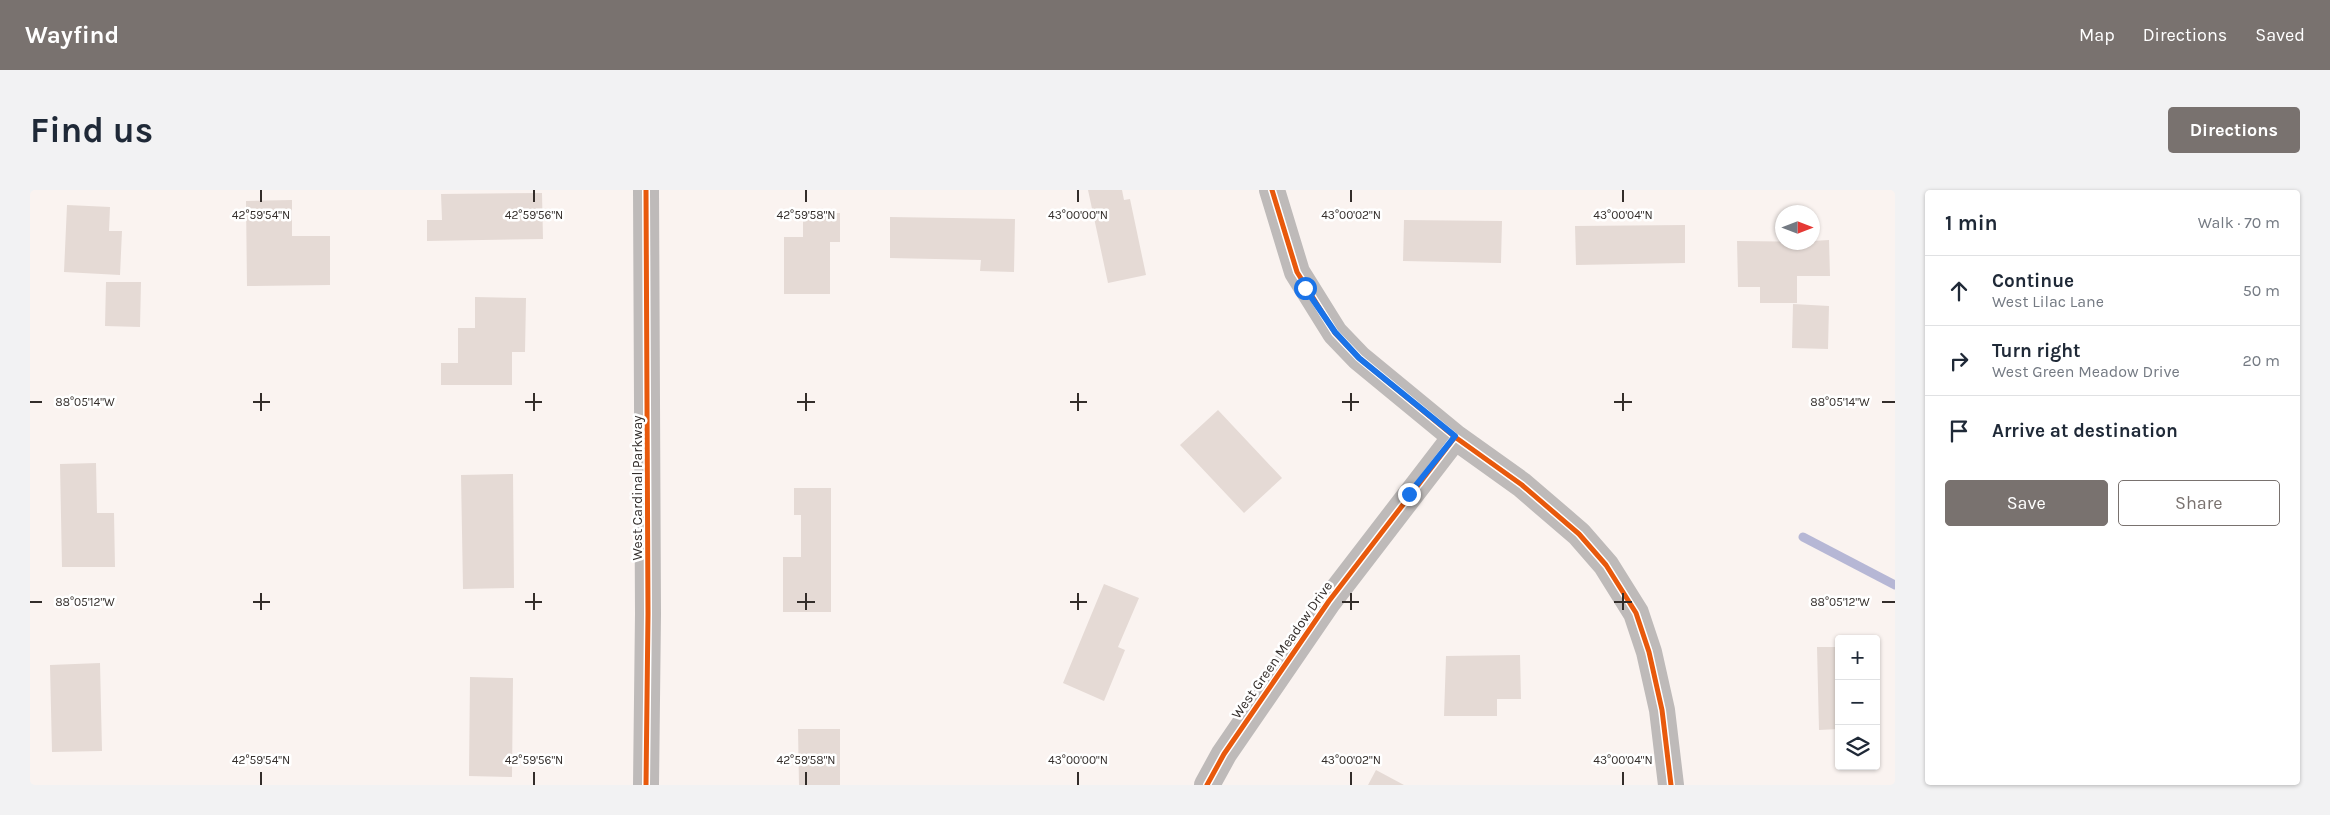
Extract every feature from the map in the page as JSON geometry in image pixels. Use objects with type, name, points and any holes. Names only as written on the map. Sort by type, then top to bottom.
[{"type":"street","name":"West Cardinal Parkway","points":[[646,190],[648,614],[646,785]]},
{"type":"street","points":[[1272,190],[1297,272],[1305,288],[1335,332],[1359,358],[1455,436],[1529,491],[1579,534],[1606,565],[1636,614],[1649,652],[1662,710],[1671,785]]},
{"type":"street","name":"West Green Meadow Drive","points":[[1207,785],[1224,754],[1329,601],[1455,436]]},
{"type":"building","points":[[1088,190],[1122,190],[1124,200],[1130,199],[1146,275],[1108,283]]},
{"type":"building","points":[[542,193],[543,239],[427,241],[427,220],[442,220],[441,194]]},
{"type":"building","points":[[292,200],[292,236],[330,236],[330,285],[247,286],[246,201]]},
{"type":"building","points":[[67,205],[110,207],[109,231],[122,231],[120,275],[64,272]]},
{"type":"building","points":[[803,213],[840,213],[840,242],[830,242],[830,294],[784,294],[784,237],[803,237]]},
{"type":"building","points":[[890,217],[1015,219],[1014,272],[980,271],[981,260],[890,258]]},
{"type":"building","points":[[1404,220],[1502,221],[1501,263],[1403,261]]},
{"type":"building","points":[[1685,225],[1685,263],[1576,265],[1575,226]]},
{"type":"building","points":[[1829,240],[1830,276],[1797,276],[1797,303],[1760,303],[1760,287],[1738,287],[1737,241],[1775,242],[1775,250],[1820,250],[1820,241]]},
{"type":"building","points":[[106,282],[141,282],[140,327],[105,326]]},
{"type":"building","points":[[475,297],[526,298],[525,352],[512,352],[512,385],[441,385],[441,363],[458,363],[458,328],[475,328]]},
{"type":"building","points":[[1793,304],[1829,306],[1828,349],[1792,348]]},
{"type":"building","points":[[1218,410],[1282,478],[1244,513],[1180,445]]},
{"type":"building","points":[[96,463],[97,513],[114,513],[115,567],[62,567],[60,464]]},
{"type":"building","points":[[513,474],[514,588],[463,589],[461,475]]},
{"type":"building","points":[[794,488],[831,488],[831,612],[783,612],[783,557],[801,557],[801,515],[794,515]]},
{"type":"building","points":[[1104,584],[1139,598],[1118,647],[1125,650],[1104,701],[1063,683]]},
{"type":"building","points":[[1817,647],[1835,647],[1835,729],[1819,730]]},
{"type":"building","points":[[1520,655],[1521,699],[1497,699],[1497,716],[1444,716],[1446,656]]},
{"type":"building","points":[[100,663],[102,751],[52,752],[50,665]]},
{"type":"building","points":[[470,677],[513,678],[512,777],[469,776]]},
{"type":"building","points":[[798,729],[840,729],[840,785],[799,785]]},
{"type":"building","points":[[1376,770],[1404,785],[1368,785]]},
{"type":"waterway","points":[[1803,537],[1895,585]]},
{"type":"cycle path","points":[[646,190],[648,614],[646,785]]},
{"type":"cycle path","points":[[1272,190],[1297,272],[1335,333],[1359,358],[1455,437],[1522,485],[1579,534],[1606,565],[1636,613],[1649,652],[1662,710],[1671,785]]},
{"type":"cycle path","points":[[1207,785],[1224,754],[1329,601],[1455,437]]},
{"type":"route","points":[[1305,288],[1335,332],[1359,358],[1455,436],[1409,494]]}]
